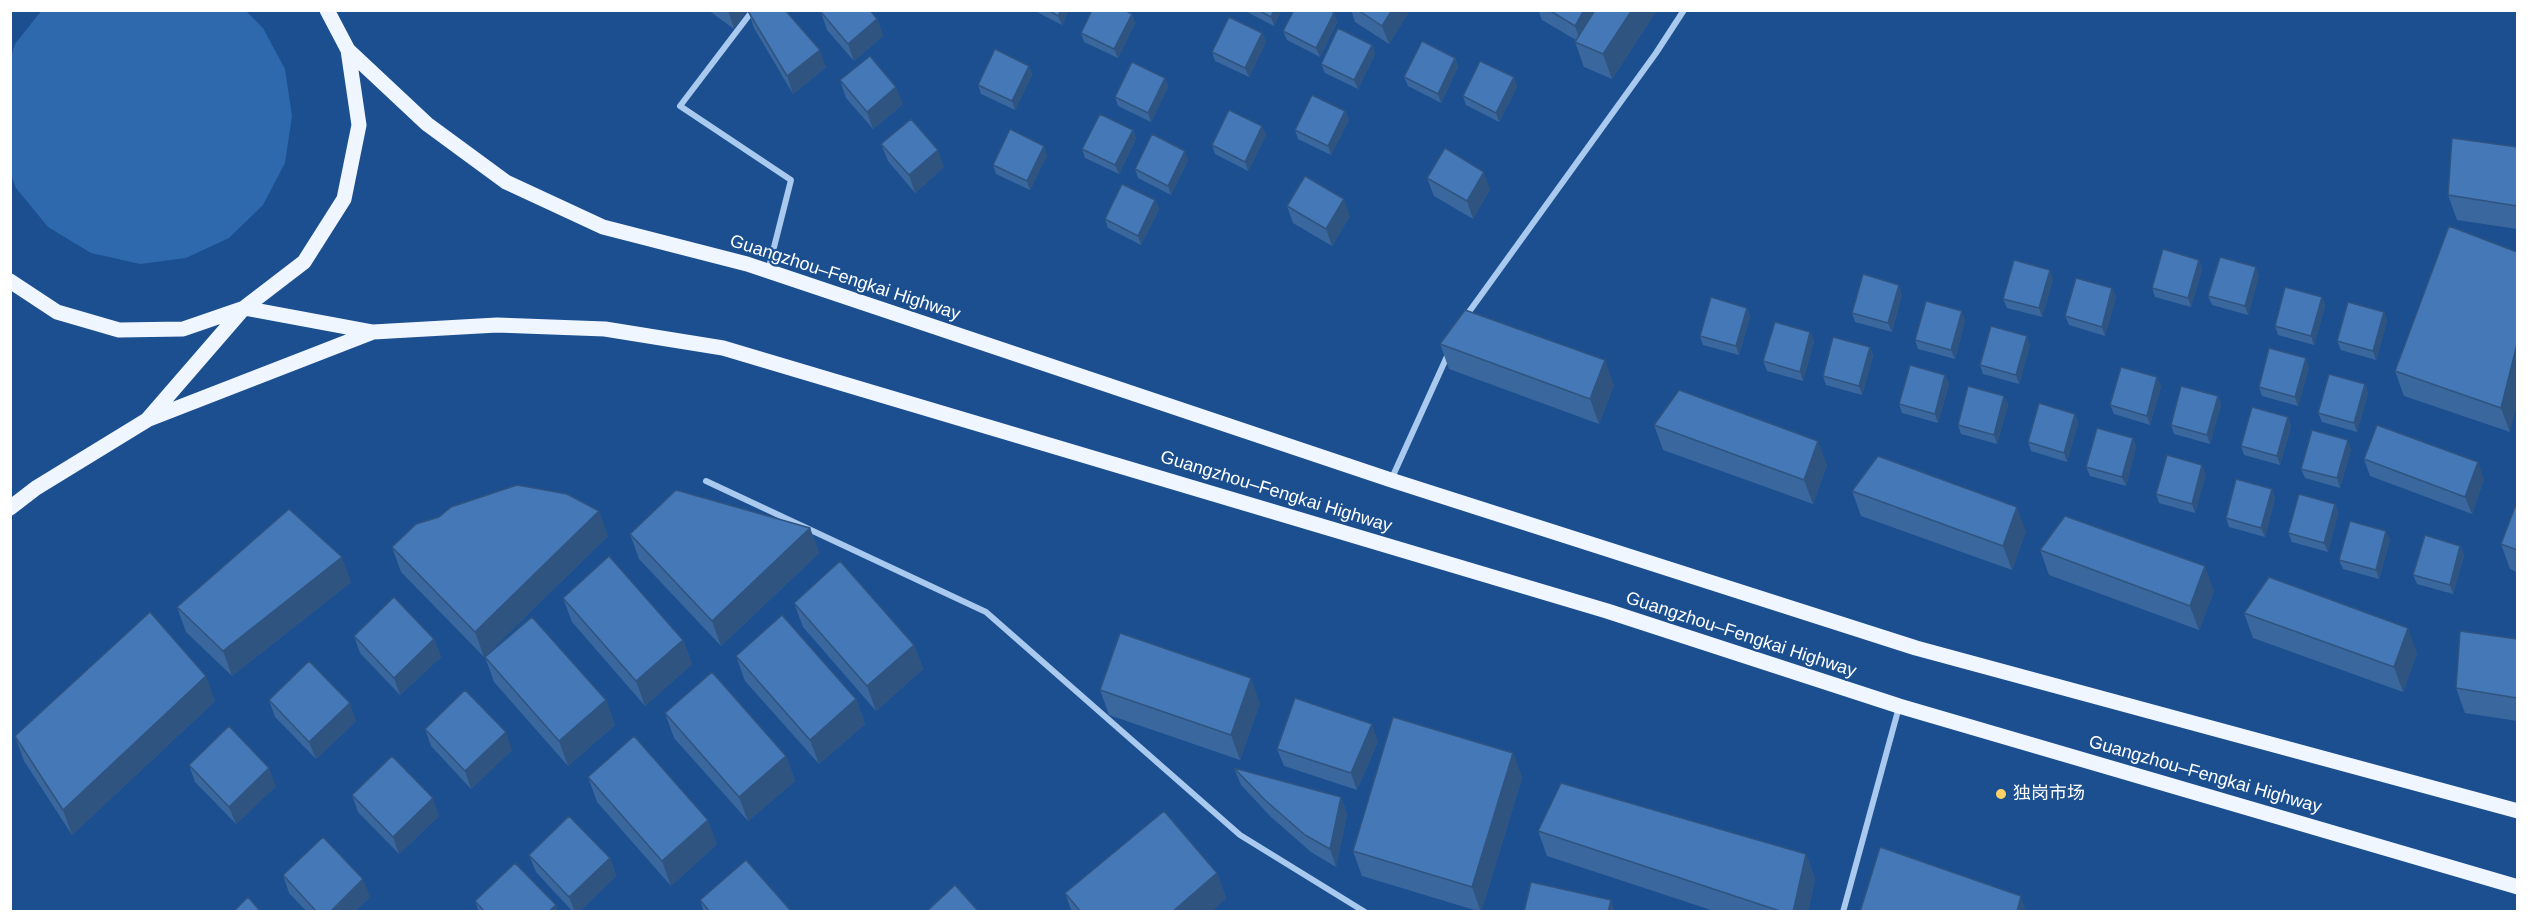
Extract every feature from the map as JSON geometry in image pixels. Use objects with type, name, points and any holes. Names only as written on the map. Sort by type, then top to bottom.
[{"type":"main road","name":"Guangzhou–Fengkai Highway","points":[[327,10],[348,50],[427,124],[506,182],[603,227],[768,272],[1391,480],[1916,648],[2517,811]]},
{"type":"main road","points":[[147,420],[244,308],[304,262],[344,199],[359,125],[348,50]]},
{"type":"main road","name":"Guangzhou–Fengkai Highway","points":[[10,281],[57,312],[119,330],[183,329],[244,308],[373,332],[497,325],[605,328],[723,348],[1607,612],[1899,706],[2517,887]]},
{"type":"main road","points":[[10,508],[36,488],[147,420],[373,332]]},
{"type":"street","points":[[753,10],[680,106],[791,180],[768,272]]},
{"type":"street","points":[[1460,328],[1465,317],[1656,53],[1684,10]]},
{"type":"street","points":[[1391,480],[1450,350]]},
{"type":"street","points":[[706,481],[986,612],[1240,835],[1365,912]]},
{"type":"street","points":[[1844,912],[1899,706]]},
{"type":"shaded area","points":[[42,10],[246,11],[263,28],[285,69],[292,116],[285,163],[263,205],[229,238],[186,258],[140,264],[91,253],[48,227],[16,188],[10,172],[11,57],[15,44]]},
{"type":"building","points":[[785,10],[820,50],[787,76],[748,11]]},
{"type":"building","points":[[823,10],[870,10],[877,19],[848,44],[821,12]]},
{"type":"building","points":[[1048,10],[1061,10],[1058,16]]},
{"type":"building","points":[[1092,10],[1124,10],[1132,14],[1114,49],[1081,33]]},
{"type":"building","points":[[1258,10],[1274,10],[1271,17]]},
{"type":"building","points":[[1294,10],[1330,10],[1334,13],[1316,48],[1283,31]]},
{"type":"building","points":[[1358,10],[1392,10],[1382,26]]},
{"type":"building","points":[[1549,10],[1584,10],[1575,26]]},
{"type":"building","points":[[1595,10],[1632,10],[1603,54],[1575,42]]},
{"type":"building","points":[[1229,17],[1262,33],[1245,68],[1212,52]]},
{"type":"building","points":[[1338,28],[1372,45],[1354,80],[1321,64]]},
{"type":"building","points":[[1422,41],[1455,58],[1438,94],[1404,77]]},
{"type":"building","points":[[995,49],[1029,66],[1012,101],[978,85]]},
{"type":"building","points":[[870,56],[896,87],[867,112],[840,80]]},
{"type":"building","points":[[1480,61],[1514,77],[1496,113],[1463,96]]},
{"type":"building","points":[[1132,62],[1165,78],[1148,113],[1115,97]]},
{"type":"building","points":[[1312,95],[1345,111],[1328,146],[1295,130]]},
{"type":"building","points":[[1229,110],[1262,126],[1245,162],[1212,145]]},
{"type":"building","points":[[1100,114],[1133,130],[1115,165],[1082,149]]},
{"type":"building","points":[[911,119],[938,150],[909,175],[881,144]]},
{"type":"building","points":[[1010,129],[1044,146],[1027,181],[993,165]]},
{"type":"building","points":[[1152,134],[1185,151],[1168,186],[1135,169]]},
{"type":"building","points":[[2452,138],[2517,147],[2517,206],[2448,195]]},
{"type":"building","points":[[1445,148],[1484,172],[1467,201],[1427,178]]},
{"type":"building","points":[[1305,176],[1344,199],[1326,229],[1287,206]]},
{"type":"building","points":[[1122,184],[1155,200],[1138,236],[1105,219]]},
{"type":"building","points":[[2449,226],[2517,252],[2517,344],[2501,408],[2395,371]]},
{"type":"building","points":[[2163,249],[2199,260],[2188,298],[2152,288]]},
{"type":"building","points":[[2220,257],[2256,267],[2245,306],[2208,296]]},
{"type":"building","points":[[2014,260],[2050,270],[2039,308],[2003,299]]},
{"type":"building","points":[[1863,274],[1899,285],[1888,323],[1852,313]]},
{"type":"building","points":[[2076,278],[2112,288],[2102,327],[2065,316]]},
{"type":"building","points":[[2285,287],[2322,297],[2311,336],[2275,326]]},
{"type":"building","points":[[1711,297],[1747,308],[1736,346],[1700,336]]},
{"type":"building","points":[[1926,301],[1962,311],[1951,350],[1915,340]]},
{"type":"building","points":[[2348,302],[2384,312],[2373,351],[2337,341]]},
{"type":"building","points":[[1465,310],[1605,360],[1590,399],[1440,344]]},
{"type":"building","points":[[1775,322],[1810,332],[1800,372],[1763,361]]},
{"type":"building","points":[[1991,326],[2027,336],[2016,375],[1980,365]]},
{"type":"building","points":[[1833,337],[1870,347],[1859,386],[1823,376]]},
{"type":"building","points":[[2269,348],[2306,358],[2295,397],[2259,387]]},
{"type":"building","points":[[1910,365],[1945,375],[1935,414],[1899,404]]},
{"type":"building","points":[[2121,367],[2157,377],[2147,416],[2110,405]]},
{"type":"building","points":[[2329,374],[2365,384],[2354,423],[2318,413]]},
{"type":"building","points":[[1968,386],[2004,396],[1994,435],[1958,425]]},
{"type":"building","points":[[2181,386],[2218,396],[2207,435],[2171,425]]},
{"type":"building","points":[[1679,390],[1818,441],[1804,480],[1654,425]]},
{"type":"building","points":[[2039,403],[2075,414],[2064,453],[2028,442]]},
{"type":"building","points":[[2252,407],[2288,417],[2277,456],[2241,446]]},
{"type":"building","points":[[2377,425],[2478,462],[2465,497],[2364,459]]},
{"type":"building","points":[[2097,428],[2133,438],[2122,477],[2086,467]]},
{"type":"building","points":[[2312,430],[2348,440],[2337,478],[2301,469]]},
{"type":"building","points":[[2167,455],[2202,465],[2192,504],[2156,494]]},
{"type":"building","points":[[1878,456],[2017,507],[2003,546],[1852,491]]},
{"type":"building","points":[[2236,479],[2272,489],[2261,528],[2226,518]]},
{"type":"building","points":[[517,485],[567,494],[599,511],[475,632],[392,547],[416,524],[439,517],[451,507]]},
{"type":"building","points":[[676,490],[810,528],[712,621],[630,534]]},
{"type":"building","points":[[2299,494],[2335,504],[2324,543],[2288,533]]},
{"type":"building","points":[[2517,502],[2517,550],[2501,544]]},
{"type":"building","points":[[289,509],[342,557],[223,651],[177,607]]},
{"type":"building","points":[[2065,516],[2205,566],[2190,606],[2040,550]]},
{"type":"building","points":[[2350,521],[2386,531],[2376,570],[2339,560]]},
{"type":"building","points":[[2425,535],[2460,546],[2450,585],[2413,575]]},
{"type":"building","points":[[609,556],[683,640],[636,681],[563,598]]},
{"type":"building","points":[[840,561],[914,645],[867,686],[794,603]]},
{"type":"building","points":[[2269,577],[2408,628],[2394,667],[2244,613]]},
{"type":"building","points":[[394,597],[434,639],[394,678],[354,636]]},
{"type":"building","points":[[150,612],[206,676],[63,810],[15,736]]},
{"type":"building","points":[[782,615],[856,699],[810,740],[736,656]]},
{"type":"building","points":[[532,617],[606,700],[559,741],[485,657]]},
{"type":"building","points":[[2460,631],[2517,639],[2517,698],[2456,688]]},
{"type":"building","points":[[1120,633],[1251,678],[1231,735],[1100,690]]},
{"type":"building","points":[[309,661],[350,703],[309,742],[269,700]]},
{"type":"building","points":[[712,672],[786,756],[739,797],[665,713]]},
{"type":"building","points":[[465,690],[506,732],[465,771],[425,729]]},
{"type":"building","points":[[1295,698],[1372,724],[1351,773],[1277,749]]},
{"type":"building","points":[[1393,717],[1513,753],[1472,887],[1353,851]]},
{"type":"building","points":[[229,726],[269,768],[229,807],[189,765]]},
{"type":"building","points":[[634,736],[708,820],[662,861],[588,777]]},
{"type":"building","points":[[392,756],[433,798],[393,837],[352,795]]},
{"type":"building","points":[[1234,768],[1341,797],[1330,849],[1305,835],[1265,800]]},
{"type":"building","points":[[1561,783],[1806,854],[1793,912],[1783,912],[1538,831]]},
{"type":"building","points":[[1164,811],[1217,873],[1172,912],[1081,912],[1065,893]]},
{"type":"building","points":[[569,816],[610,858],[569,897],[529,855]]},
{"type":"building","points":[[323,837],[363,879],[330,912],[317,912],[283,875]]},
{"type":"building","points":[[1880,847],[2021,896],[2017,912],[1860,912]]},
{"type":"building","points":[[746,860],[792,912],[710,912],[700,900]]},
{"type":"building","points":[[515,863],[556,905],[548,912],[485,912],[475,901]]},
{"type":"building","points":[[1531,882],[1611,900],[1608,912],[1524,912]]},
{"type":"building","points":[[955,885],[979,912],[926,912]]},
{"type":"building","points":[[248,897],[261,912],[233,912]]},
{"type":"place","name":"独岗市场","points":[[2001,794]]}]
